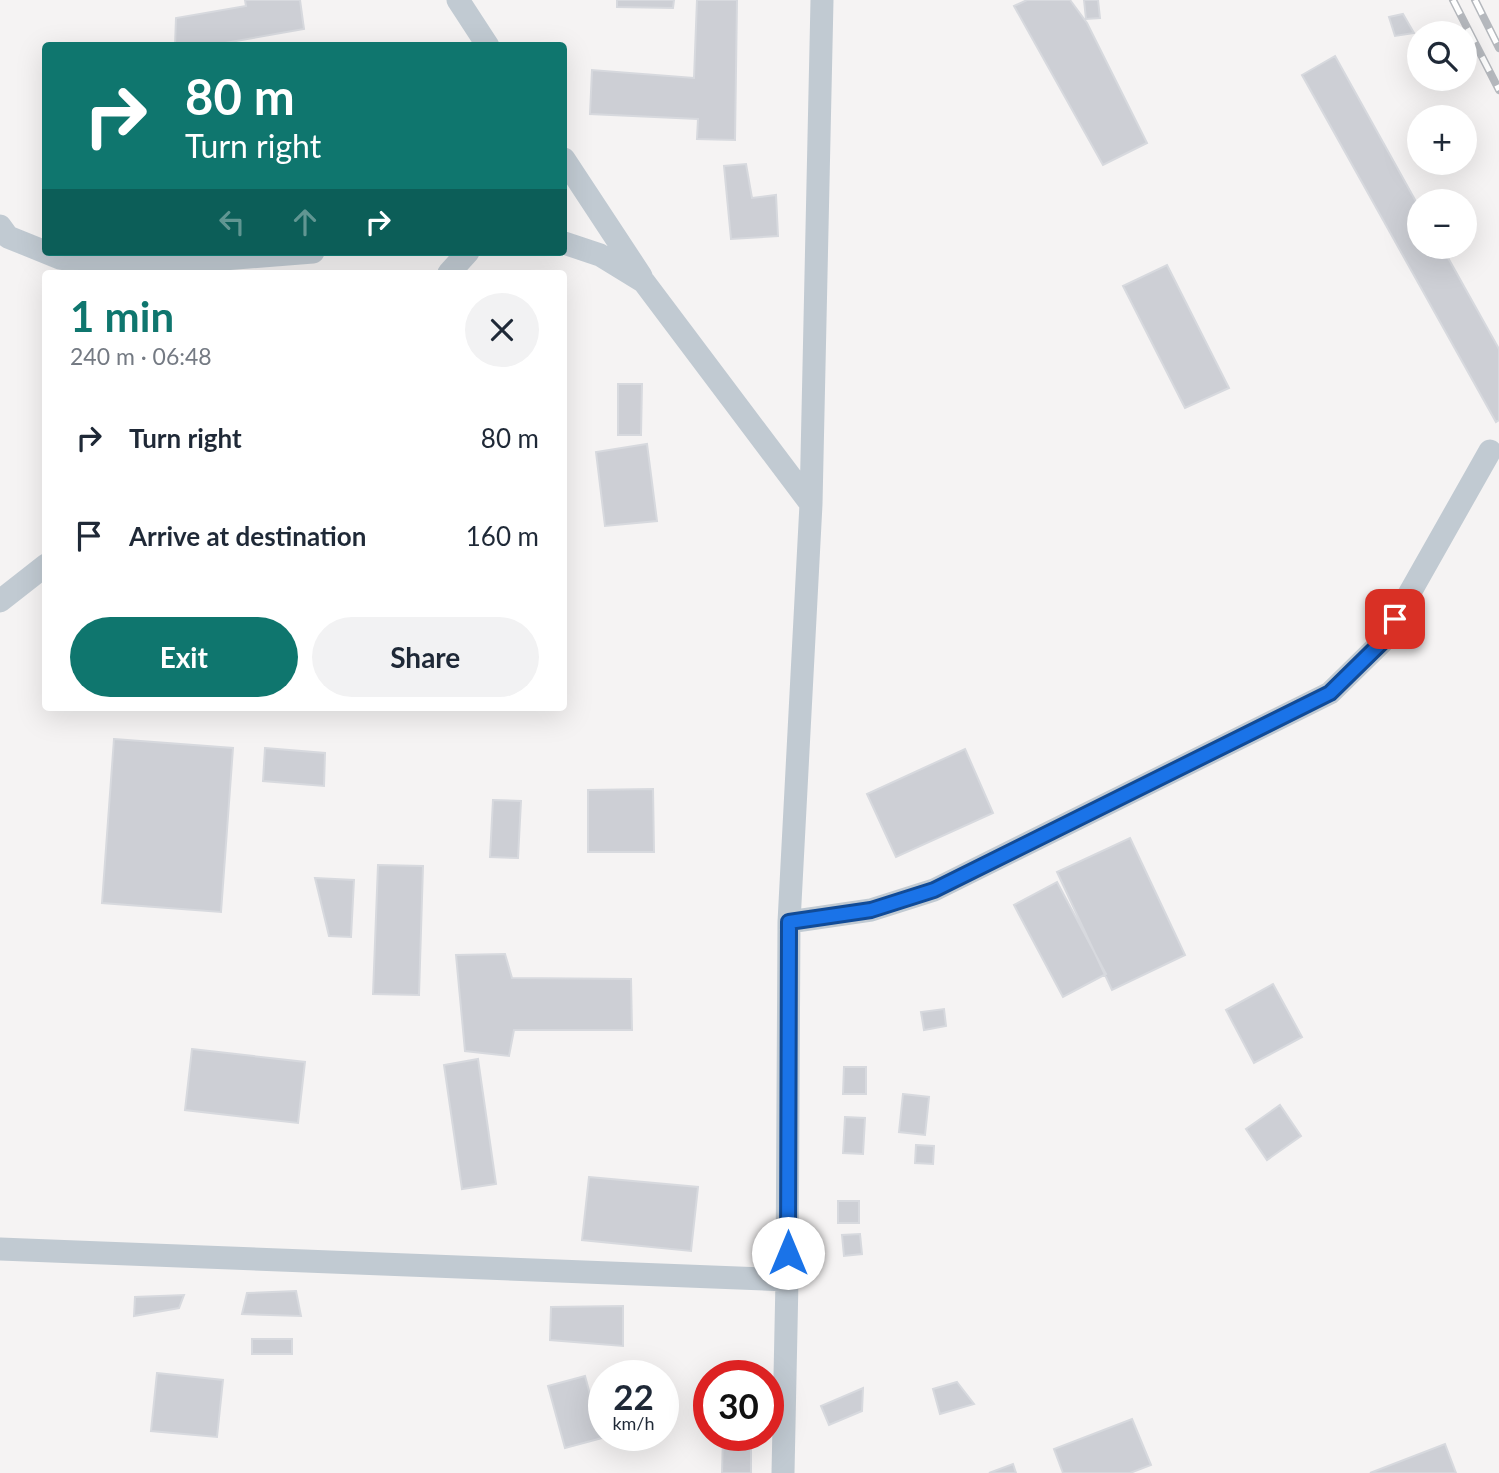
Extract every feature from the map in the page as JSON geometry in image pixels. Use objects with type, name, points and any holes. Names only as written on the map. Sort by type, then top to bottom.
[{"type":"street","points":[[458,0],[485,42]]},
{"type":"street","points":[[783,1473],[789,922],[811,504],[822,0]]},
{"type":"street","points":[[567,164],[644,282],[811,504]]},
{"type":"street","points":[[0,226],[8,237],[42,251]]},
{"type":"street","points":[[567,244],[600,255],[644,282]]},
{"type":"street","points":[[55,256],[122,267],[262,256]]},
{"type":"street","points":[[452,270],[464,256]]},
{"type":"street","points":[[789,922],[871,910],[934,890],[1330,693],[1382,642],[1490,451]]},
{"type":"street","points":[[0,601],[42,568]]},
{"type":"street","points":[[0,1249],[787,1280]]},
{"type":"building","points":[[245,0],[300,0],[304,29],[231,42],[175,42],[176,18],[246,6]]},
{"type":"building","points":[[617,0],[674,0],[673,8],[617,7]]},
{"type":"building","points":[[697,0],[737,0],[735,140],[697,139],[698,119],[590,114],[592,70],[694,78]]},
{"type":"building","points":[[1027,0],[1070,0],[1087,23],[1147,143],[1103,165],[1014,6]]},
{"type":"building","points":[[1084,0],[1098,0],[1100,18],[1086,19]]},
{"type":"building","points":[[1403,14],[1407,21],[1407,34],[1395,36],[1389,17]]},
{"type":"building","points":[[1335,56],[1409,189],[1407,259],[1449,259],[1499,349],[1499,420],[1496,422],[1302,75]]},
{"type":"building","points":[[746,164],[752,198],[776,195],[778,236],[731,239],[724,166]]},
{"type":"building","points":[[1167,265],[1229,388],[1185,408],[1123,286]]},
{"type":"building","points":[[618,384],[642,384],[641,435],[618,435]]},
{"type":"building","points":[[647,444],[657,521],[605,526],[596,452]]},
{"type":"building","points":[[114,739],[233,748],[221,912],[102,903]]},
{"type":"building","points":[[265,748],[325,753],[324,786],[263,781]]},
{"type":"building","points":[[965,749],[993,813],[896,857],[867,794]]},
{"type":"building","points":[[653,789],[654,852],[588,852],[588,790]]},
{"type":"building","points":[[493,800],[521,801],[518,858],[490,857]]},
{"type":"building","points":[[1130,838],[1185,955],[1112,990],[1057,872]]},
{"type":"building","points":[[378,865],[423,866],[419,995],[373,994]]},
{"type":"building","points":[[315,878],[354,880],[351,937],[329,936]]},
{"type":"building","points":[[1057,882],[1106,974],[1063,997],[1014,905]]},
{"type":"building","points":[[505,954],[512,978],[631,979],[632,1030],[514,1030],[509,1056],[465,1051],[456,955]]},
{"type":"building","points":[[1273,984],[1302,1037],[1254,1063],[1226,1010]]},
{"type":"building","points":[[944,1009],[946,1026],[924,1030],[921,1012]]},
{"type":"building","points":[[192,1049],[305,1062],[298,1123],[185,1110]]},
{"type":"building","points":[[478,1059],[496,1184],[462,1189],[444,1065]]},
{"type":"building","points":[[844,1067],[866,1067],[866,1094],[843,1094]]},
{"type":"building","points":[[903,1094],[929,1097],[925,1135],[899,1132]]},
{"type":"building","points":[[1280,1105],[1301,1136],[1267,1160],[1246,1129]]},
{"type":"building","points":[[845,1117],[865,1118],[863,1154],[843,1153]]},
{"type":"building","points":[[916,1145],[934,1146],[933,1164],[915,1163]]},
{"type":"building","points":[[589,1177],[698,1187],[691,1251],[582,1240]]},
{"type":"building","points":[[838,1201],[859,1201],[859,1223],[838,1223]]},
{"type":"building","points":[[860,1234],[862,1254],[844,1256],[842,1235]]},
{"type":"building","points":[[296,1291],[301,1316],[242,1314],[247,1293]]},
{"type":"building","points":[[184,1295],[179,1308],[134,1316],[135,1297]]},
{"type":"building","points":[[623,1306],[623,1346],[550,1340],[551,1307]]},
{"type":"building","points":[[252,1339],[292,1339],[292,1354],[252,1354]]},
{"type":"building","points":[[157,1373],[223,1380],[217,1437],[151,1431]]},
{"type":"building","points":[[585,1376],[588,1387],[588,1442],[565,1448],[548,1386]]},
{"type":"building","points":[[957,1382],[974,1404],[940,1414],[933,1389]]},
{"type":"building","points":[[863,1388],[862,1411],[829,1425],[821,1406]]},
{"type":"building","points":[[1132,1419],[1151,1465],[1130,1473],[1063,1473],[1054,1449]]},
{"type":"building","points":[[1445,1444],[1456,1473],[1370,1473]]},
{"type":"building","points":[[723,1451],[751,1451],[751,1473],[722,1473]]},
{"type":"building","points":[[1013,1464],[1016,1473],[989,1473]]},
{"type":"railway","points":[[1453,0],[1499,90]]},
{"type":"railway","points":[[1475,0],[1499,48]]},
{"type":"route","points":[[788,1253],[789,922],[871,910],[934,890],[1330,693],[1382,642],[1395,619]]}]
